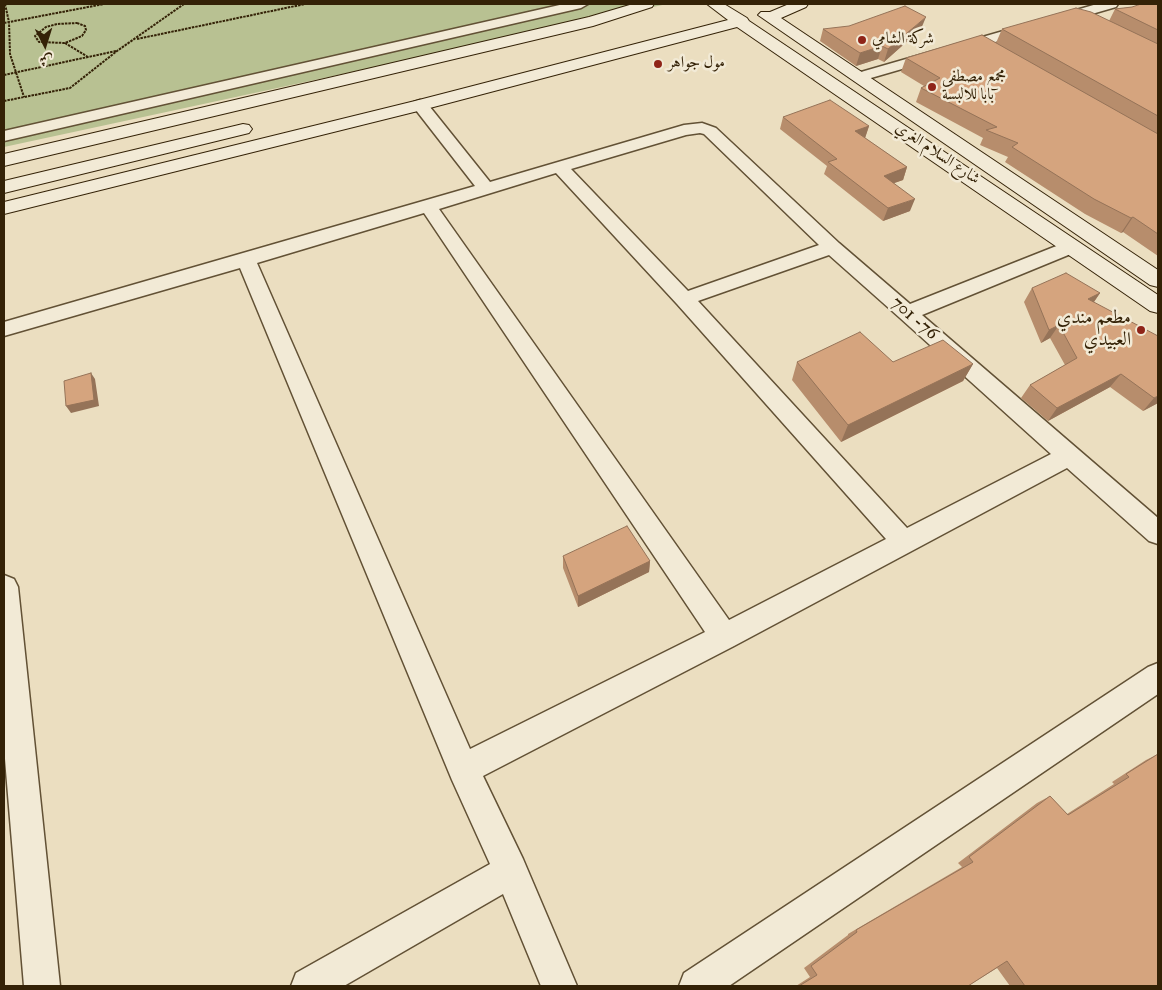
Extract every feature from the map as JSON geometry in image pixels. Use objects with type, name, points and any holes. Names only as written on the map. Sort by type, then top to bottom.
[{"type":"street","points":[[4,136],[582,4]]},
{"type":"street","points":[[4,160],[593,21],[647,4]]},
{"type":"street","name":"شارع السلام الغري","points":[[714,4],[770,18],[1158,280]]},
{"type":"street","points":[[770,18],[783,4]]},
{"type":"street","points":[[770,18],[801,4]]},
{"type":"street","points":[[859,77],[1112,4]]},
{"type":"street","points":[[589,44],[650,29],[700,22],[745,12]]},
{"type":"street","points":[[4,208],[420,104],[745,12]]},
{"type":"street","name":"شارع السلام الغري","points":[[745,12],[1018,210],[1158,306]]},
{"type":"street","points":[[1075,15],[1091,23]]},
{"type":"street","points":[[536,34],[556,38],[561,46]]},
{"type":"street","points":[[980,43],[997,53]]},
{"type":"street","points":[[420,104],[486,188]]},
{"type":"street","points":[[4,187],[257,126]]},
{"type":"street","name":"701 -76","points":[[559,166],[693,128],[710,131],[832,247],[1158,532]]},
{"type":"street","points":[[4,329],[246,260],[559,166],[684,298],[905,543]]},
{"type":"street","points":[[1018,210],[1041,201]]},
{"type":"street","points":[[428,206],[724,638]]},
{"type":"street","points":[[684,298],[832,247]]},
{"type":"street","points":[[907,313],[1071,247]]},
{"type":"street","points":[[246,260],[463,769],[511,871],[559,986]]},
{"type":"street","points":[[463,769],[724,638],[1070,455]]},
{"type":"street","points":[[4,587],[8,681],[38,985]]},
{"type":"street","points":[[697,986],[1158,678]]},
{"type":"street","points":[[309,986],[511,871]]},
{"type":"path","points":[[5,4],[9,22],[10,54],[24,97]]},
{"type":"path","points":[[4,23],[104,4]]},
{"type":"path","points":[[4,101],[70,88],[117,51],[184,4]]},
{"type":"path","points":[[135,40],[305,4]]},
{"type":"path","points":[[65,43],[82,36],[86,30],[85,26],[77,23],[56,24],[46,27],[35,36],[36,39],[44,43],[65,43],[88,57]]},
{"type":"path","points":[[4,75],[117,51]]},
{"type":"green space","points":[[4,4],[667,4],[4,147]]},
{"type":"building","points":[[1141,4],[1158,4],[1158,30],[1115,9]]},
{"type":"building","points":[[905,6],[926,17],[888,49],[882,46],[860,53],[823,29],[849,26]]},
{"type":"building","points":[[1076,8],[1091,12],[1158,44],[1158,116],[1002,29]]},
{"type":"building","points":[[982,35],[1158,134],[1158,234],[1133,217],[1131,218],[1094,199],[1012,147],[1018,143],[986,130],[997,127],[921,88],[940,78],[906,58]]},
{"type":"building","points":[[830,100],[869,126],[855,131],[907,167],[884,176],[915,199],[888,208],[828,162],[837,159],[783,117]]},
{"type":"building","points":[[1066,273],[1100,293],[1088,299],[1158,336],[1158,396],[1154,398],[1121,374],[1057,408],[1030,385],[1077,358],[1059,325],[1049,330],[1032,288]]},
{"type":"building","points":[[860,332],[893,362],[943,340],[973,364],[848,425],[797,362]]},
{"type":"building","points":[[91,373],[94,400],[66,406],[64,381]]},
{"type":"building","points":[[627,526],[650,561],[578,596],[563,556]]},
{"type":"building","points":[[1158,754],[1158,986],[1025,986],[1007,961],[968,986],[799,986],[817,975],[811,966],[857,932],[856,930],[973,862],[969,857],[1050,796],[1068,815],[1129,777],[1126,774]]},
{"type":"place","name":"شركة الشامي","points":[[862,40]]},
{"type":"place","name":"مول جواهر","points":[[658,64]]},
{"type":"place","name":"مجمع مصطفى بابا للالبسة","points":[[932,87]]},
{"type":"place","name":"مطعم مندي العبيدي","points":[[1141,330]]}]
